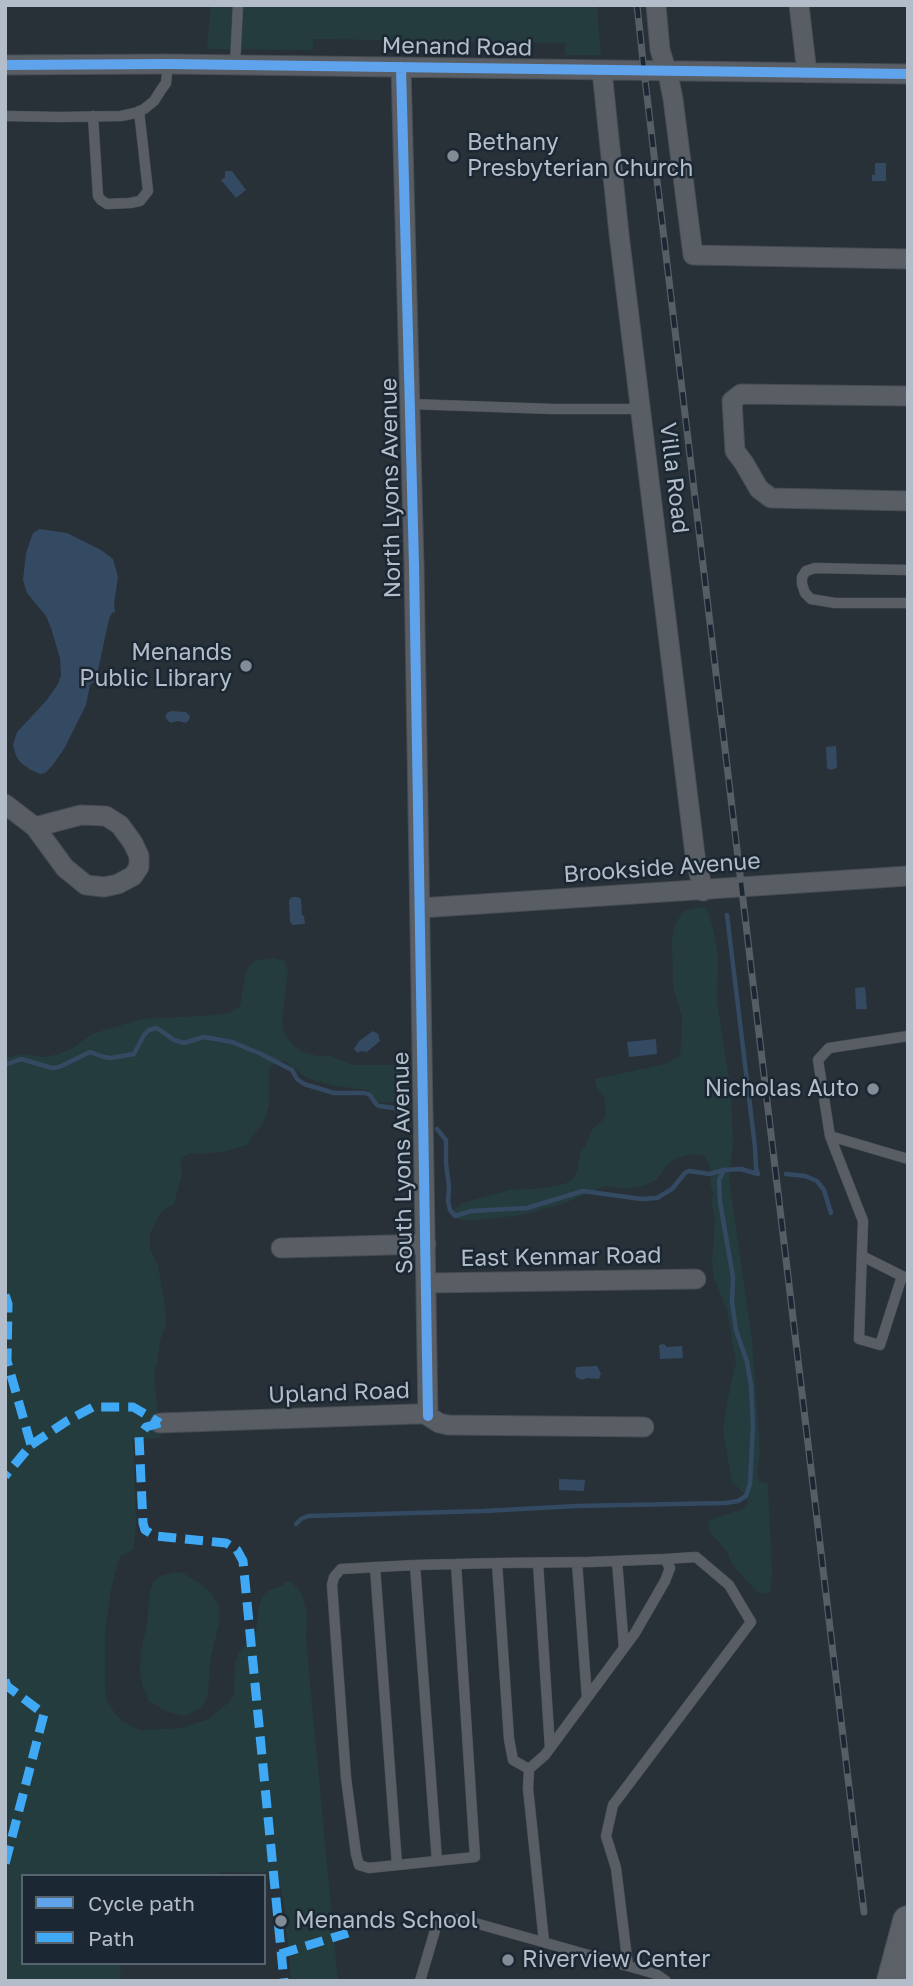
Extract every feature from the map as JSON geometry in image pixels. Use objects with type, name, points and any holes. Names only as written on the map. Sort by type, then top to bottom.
[{"type":"main road","points":[[891,1981],[908,1921]]},
{"type":"street","points":[[656,5],[660,50],[673,99],[693,256],[908,259]]},
{"type":"street","points":[[799,5],[807,74]]},
{"type":"street","name":"Menand Road","points":[[5,65],[168,64],[908,74]]},
{"type":"street","name":"North Lyons Avenue","points":[[401,67],[420,908]]},
{"type":"street","name":"Villa Road","points":[[602,71],[619,233],[695,855],[702,891]]},
{"type":"street","points":[[908,396],[741,394],[732,401],[735,452],[759,489],[771,498],[908,501]]},
{"type":"street","points":[[5,804],[35,827],[65,868],[86,885],[111,886],[125,881],[136,872],[139,856],[133,842],[120,825],[106,816],[81,815],[35,827]]},
{"type":"street","name":"Brookside Avenue","points":[[420,908],[908,876]]},
{"type":"street","name":"South Lyons Avenue","points":[[420,908],[428,1416]]},
{"type":"street","points":[[281,1248],[426,1244]]},
{"type":"street","name":"East Kenmar Road","points":[[427,1283],[696,1279]]},
{"type":"street","name":"Upland Road","points":[[160,1423],[414,1414],[428,1416],[447,1426],[644,1427]]},
{"type":"lane","points":[[235,65],[238,5]]},
{"type":"lane","points":[[5,116],[121,116],[139,111],[154,101],[166,83],[168,64]]},
{"type":"lane","points":[[93,116],[98,196],[107,204],[130,204],[140,201],[148,191],[139,111]]},
{"type":"lane","points":[[410,404],[641,409]]},
{"type":"lane","points":[[908,569],[815,568],[806,571],[802,577],[805,593],[811,599],[835,603],[908,603]]},
{"type":"lane","points":[[862,1256],[905,1277],[880,1345],[859,1339],[863,1221],[830,1136],[818,1060],[829,1048],[908,1036]]},
{"type":"lane","points":[[830,1136],[908,1159]]},
{"type":"lane","points":[[456,1564],[475,1857],[369,1868],[359,1865],[346,1778],[331,1585],[341,1569],[415,1565],[696,1557],[729,1585],[751,1622],[613,1805],[606,1836],[616,1868],[628,1966]]},
{"type":"lane","points":[[544,1942],[528,1788],[529,1769],[551,1748],[624,1648],[665,1581],[670,1568],[665,1559]]},
{"type":"lane","points":[[617,1561],[624,1648]]},
{"type":"lane","points":[[577,1562],[587,1698]]},
{"type":"lane","points":[[497,1563],[509,1739],[513,1760],[529,1769]]},
{"type":"lane","points":[[538,1563],[551,1748]]},
{"type":"lane","points":[[415,1565],[437,1861]]},
{"type":"lane","points":[[375,1567],[397,1866]]},
{"type":"lane","points":[[420,1981],[436,1927],[446,1921],[461,1919],[656,1974],[666,1981]]},
{"type":"green space","points":[[211,5],[597,5],[601,55],[565,55],[565,43],[313,39],[313,50],[207,49]]},
{"type":"green space","points":[[699,907],[705,908],[709,913],[718,957],[717,1001],[732,1115],[733,1145],[729,1179],[752,1340],[760,1451],[757,1471],[759,1481],[768,1484],[772,1574],[770,1592],[763,1594],[757,1592],[736,1569],[708,1526],[710,1520],[745,1508],[748,1503],[744,1493],[732,1482],[723,1430],[736,1362],[727,1311],[714,1278],[712,1263],[715,1219],[711,1199],[714,1194],[705,1156],[692,1154],[675,1159],[657,1179],[643,1186],[625,1189],[605,1186],[563,1204],[522,1215],[470,1221],[453,1218],[450,1213],[462,1203],[509,1190],[544,1188],[567,1183],[575,1177],[580,1152],[592,1129],[604,1119],[606,1113],[604,1097],[596,1086],[595,1079],[665,1064],[679,1057],[682,1016],[673,987],[672,938],[681,914]]},
{"type":"green space","points":[[273,958],[285,961],[288,971],[282,1020],[284,1032],[294,1046],[302,1052],[330,1056],[354,1065],[399,1065],[404,1071],[405,1096],[394,1102],[376,1102],[367,1090],[316,1081],[304,1076],[285,1061],[275,1063],[269,1069],[269,1104],[266,1116],[249,1144],[227,1151],[191,1153],[181,1161],[182,1175],[174,1204],[162,1211],[150,1233],[150,1248],[158,1266],[165,1305],[166,1326],[154,1372],[160,1438],[133,1440],[136,1523],[134,1547],[121,1556],[111,1590],[105,1632],[105,1690],[106,1700],[118,1717],[141,1730],[181,1728],[209,1719],[234,1695],[235,1664],[239,1652],[256,1632],[262,1597],[270,1590],[290,1581],[301,1592],[307,1613],[306,1639],[338,1981],[291,1981],[279,1879],[275,1873],[269,1871],[215,1874],[21,1874],[21,1965],[121,1965],[120,1981],[5,1981],[5,1058],[22,1054],[43,1057],[59,1054],[73,1048],[92,1034],[141,1019],[229,1013],[240,1006],[246,971],[254,961]]},
{"type":"green space","points":[[183,1573],[211,1592],[219,1607],[219,1624],[211,1656],[205,1703],[185,1716],[168,1712],[149,1701],[140,1672],[153,1582],[160,1576]]},
{"type":"water","points":[[875,163],[886,163],[886,181],[872,181]]},
{"type":"water","points":[[225,171],[232,171],[246,190],[236,198],[221,180],[225,177]]},
{"type":"water","points":[[40,529],[67,533],[101,550],[113,559],[118,577],[115,612],[109,619],[98,670],[101,672],[96,683],[90,685],[86,705],[64,749],[52,766],[40,774],[21,763],[13,745],[17,732],[46,701],[61,675],[60,658],[51,628],[46,616],[27,593],[23,580],[26,553],[33,533]]},
{"type":"water","points":[[171,711],[186,712],[190,716],[189,720],[186,723],[170,723],[165,717]]},
{"type":"water","points":[[836,746],[837,768],[830,770],[827,768],[826,747]]},
{"type":"water","points":[[292,897],[301,899],[305,924],[293,925],[290,922],[289,900]]},
{"type":"water","points":[[865,987],[867,1009],[856,1009],[855,988]]},
{"type":"water","points":[[373,1031],[378,1034],[380,1041],[367,1052],[358,1053],[354,1049],[359,1041]]},
{"type":"water","points":[[656,1039],[657,1054],[629,1057],[627,1042]]},
{"type":"water","points":[[664,1344],[667,1347],[682,1346],[683,1358],[660,1359],[659,1345]]},
{"type":"water","points":[[597,1366],[601,1373],[599,1379],[582,1380],[576,1377],[577,1367]]},
{"type":"water","points":[[559,1479],[585,1480],[584,1491],[559,1490]]},
{"type":"waterway","points":[[437,1129],[446,1140],[448,1201],[455,1216],[471,1211],[527,1208],[583,1191],[641,1199],[657,1198],[672,1189],[689,1171],[710,1174],[741,1169],[758,1174],[727,915]]},
{"type":"waterway","points":[[5,1065],[21,1059],[52,1068],[90,1052],[111,1058],[134,1054],[144,1035],[157,1028],[174,1040],[184,1043],[204,1037],[232,1042],[292,1070],[304,1084],[334,1093],[365,1093],[379,1106],[408,1113]]},
{"type":"waterway","points":[[296,1524],[308,1516],[726,1503],[746,1496],[750,1484],[753,1425],[751,1385],[747,1362],[736,1330],[732,1302],[733,1277],[720,1202],[719,1180],[724,1170]]},
{"type":"waterway","points":[[786,1174],[805,1176],[817,1181],[824,1190],[831,1213]]},
{"type":"railway","points":[[637,5],[864,1912]]},
{"type":"marked path","points":[[5,1295],[8,1304],[7,1361],[31,1445],[5,1476]]},
{"type":"marked path","points":[[31,1445],[93,1407],[133,1407],[160,1423]]},
{"type":"marked path","points":[[160,1423],[146,1427],[139,1437],[145,1530],[155,1536],[226,1543],[237,1550],[243,1561],[284,1981]]},
{"type":"marked path","points":[[5,1680],[7,1686],[44,1714],[5,1864]]},
{"type":"marked path","points":[[280,1954],[348,1933]]},
{"type":"cycle path","points":[[5,65],[168,64],[908,74]]},
{"type":"cycle path","points":[[401,67],[414,565],[428,1416]]},
{"type":"place","name":"Bethany Presbyterian Church","points":[[453,156]]},
{"type":"place","name":"Menands Public Library","points":[[246,666]]},
{"type":"place","name":"Nicholas Auto","points":[[873,1089]]},
{"type":"place","name":"Menands School","points":[[281,1921]]},
{"type":"place","name":"Riverview Center","points":[[508,1960]]}]
